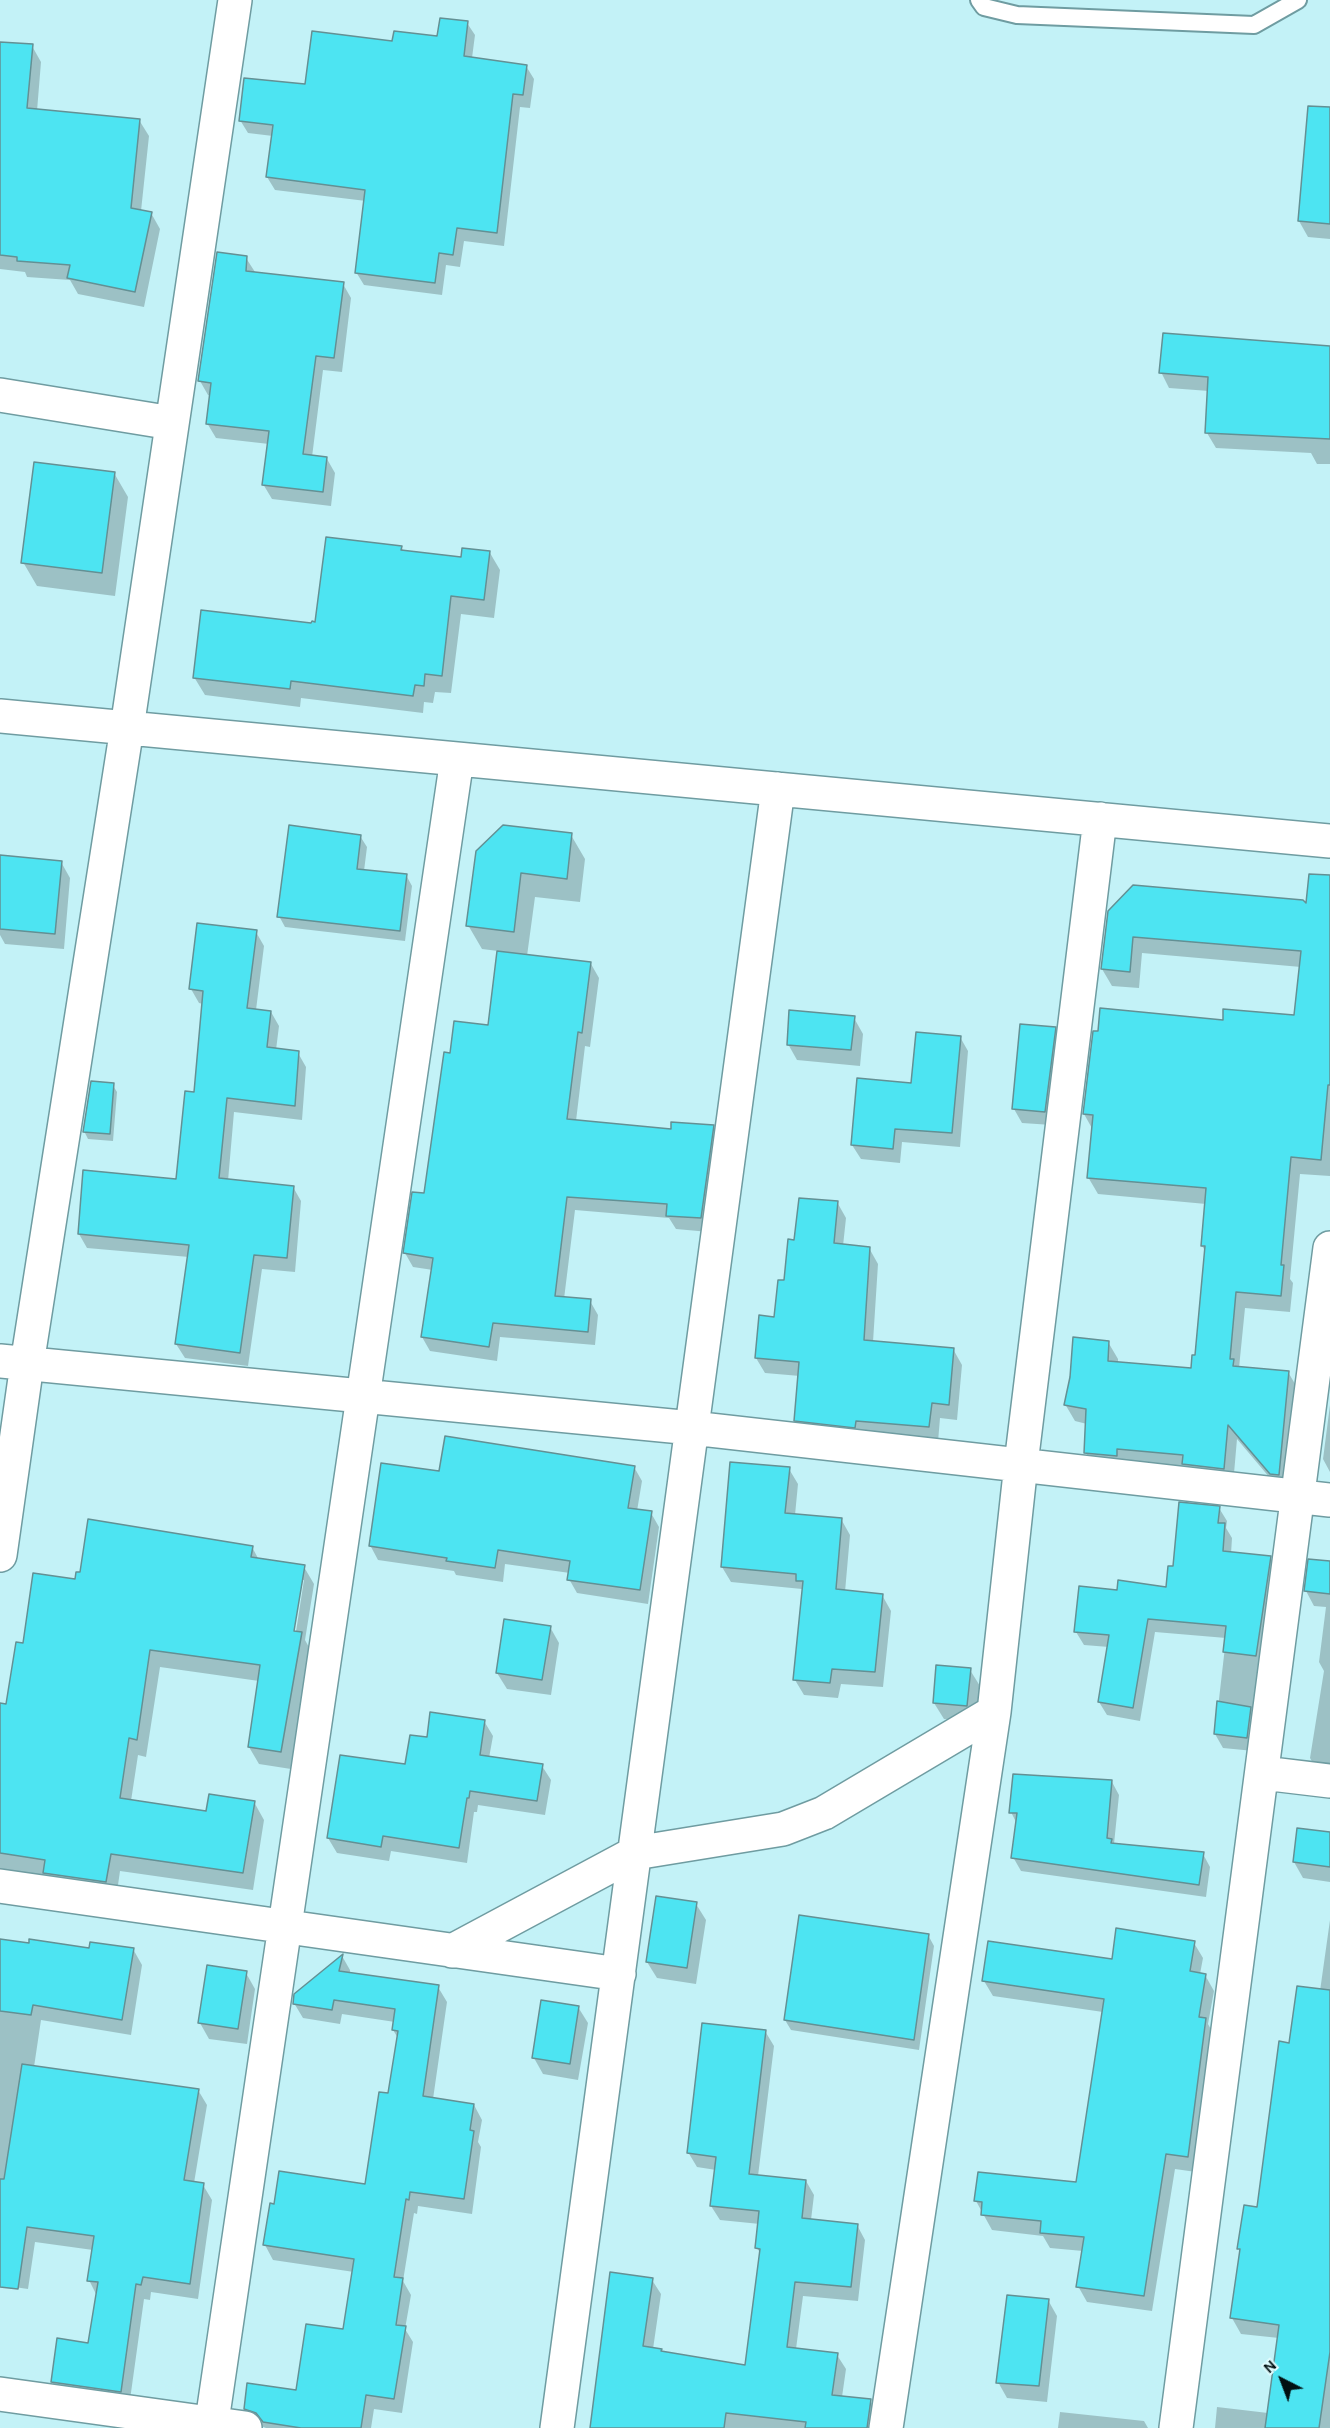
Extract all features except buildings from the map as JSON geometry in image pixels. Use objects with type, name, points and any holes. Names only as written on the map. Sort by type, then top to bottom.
[{"type":"street","points":[[0,1555],[13,1363],[127,728],[235,0]]},
{"type":"street","points":[[0,395],[172,423]]},
{"type":"street","points":[[0,716],[1330,841]]},
{"type":"street","points":[[211,2426],[457,759]]},
{"type":"street","points":[[557,2428],[778,789]]},
{"type":"street","points":[[886,2428],[994,1712],[1021,1464],[1100,819]]},
{"type":"street","points":[[1176,2428],[1330,1248]]},
{"type":"street","points":[[13,1363],[692,1428],[1330,1500]]},
{"type":"street","points":[[452,1950],[635,1853],[783,1829],[814,1817],[994,1712]]},
{"type":"street","points":[[1263,1773],[1330,1781]]},
{"type":"street","points":[[0,1886],[619,1974]]},
{"type":"street","points":[[0,2394],[211,2426],[244,2428]]},
{"type":"lane","points":[[979,0],[984,7],[1017,15],[1254,25],[1298,0]]}]
